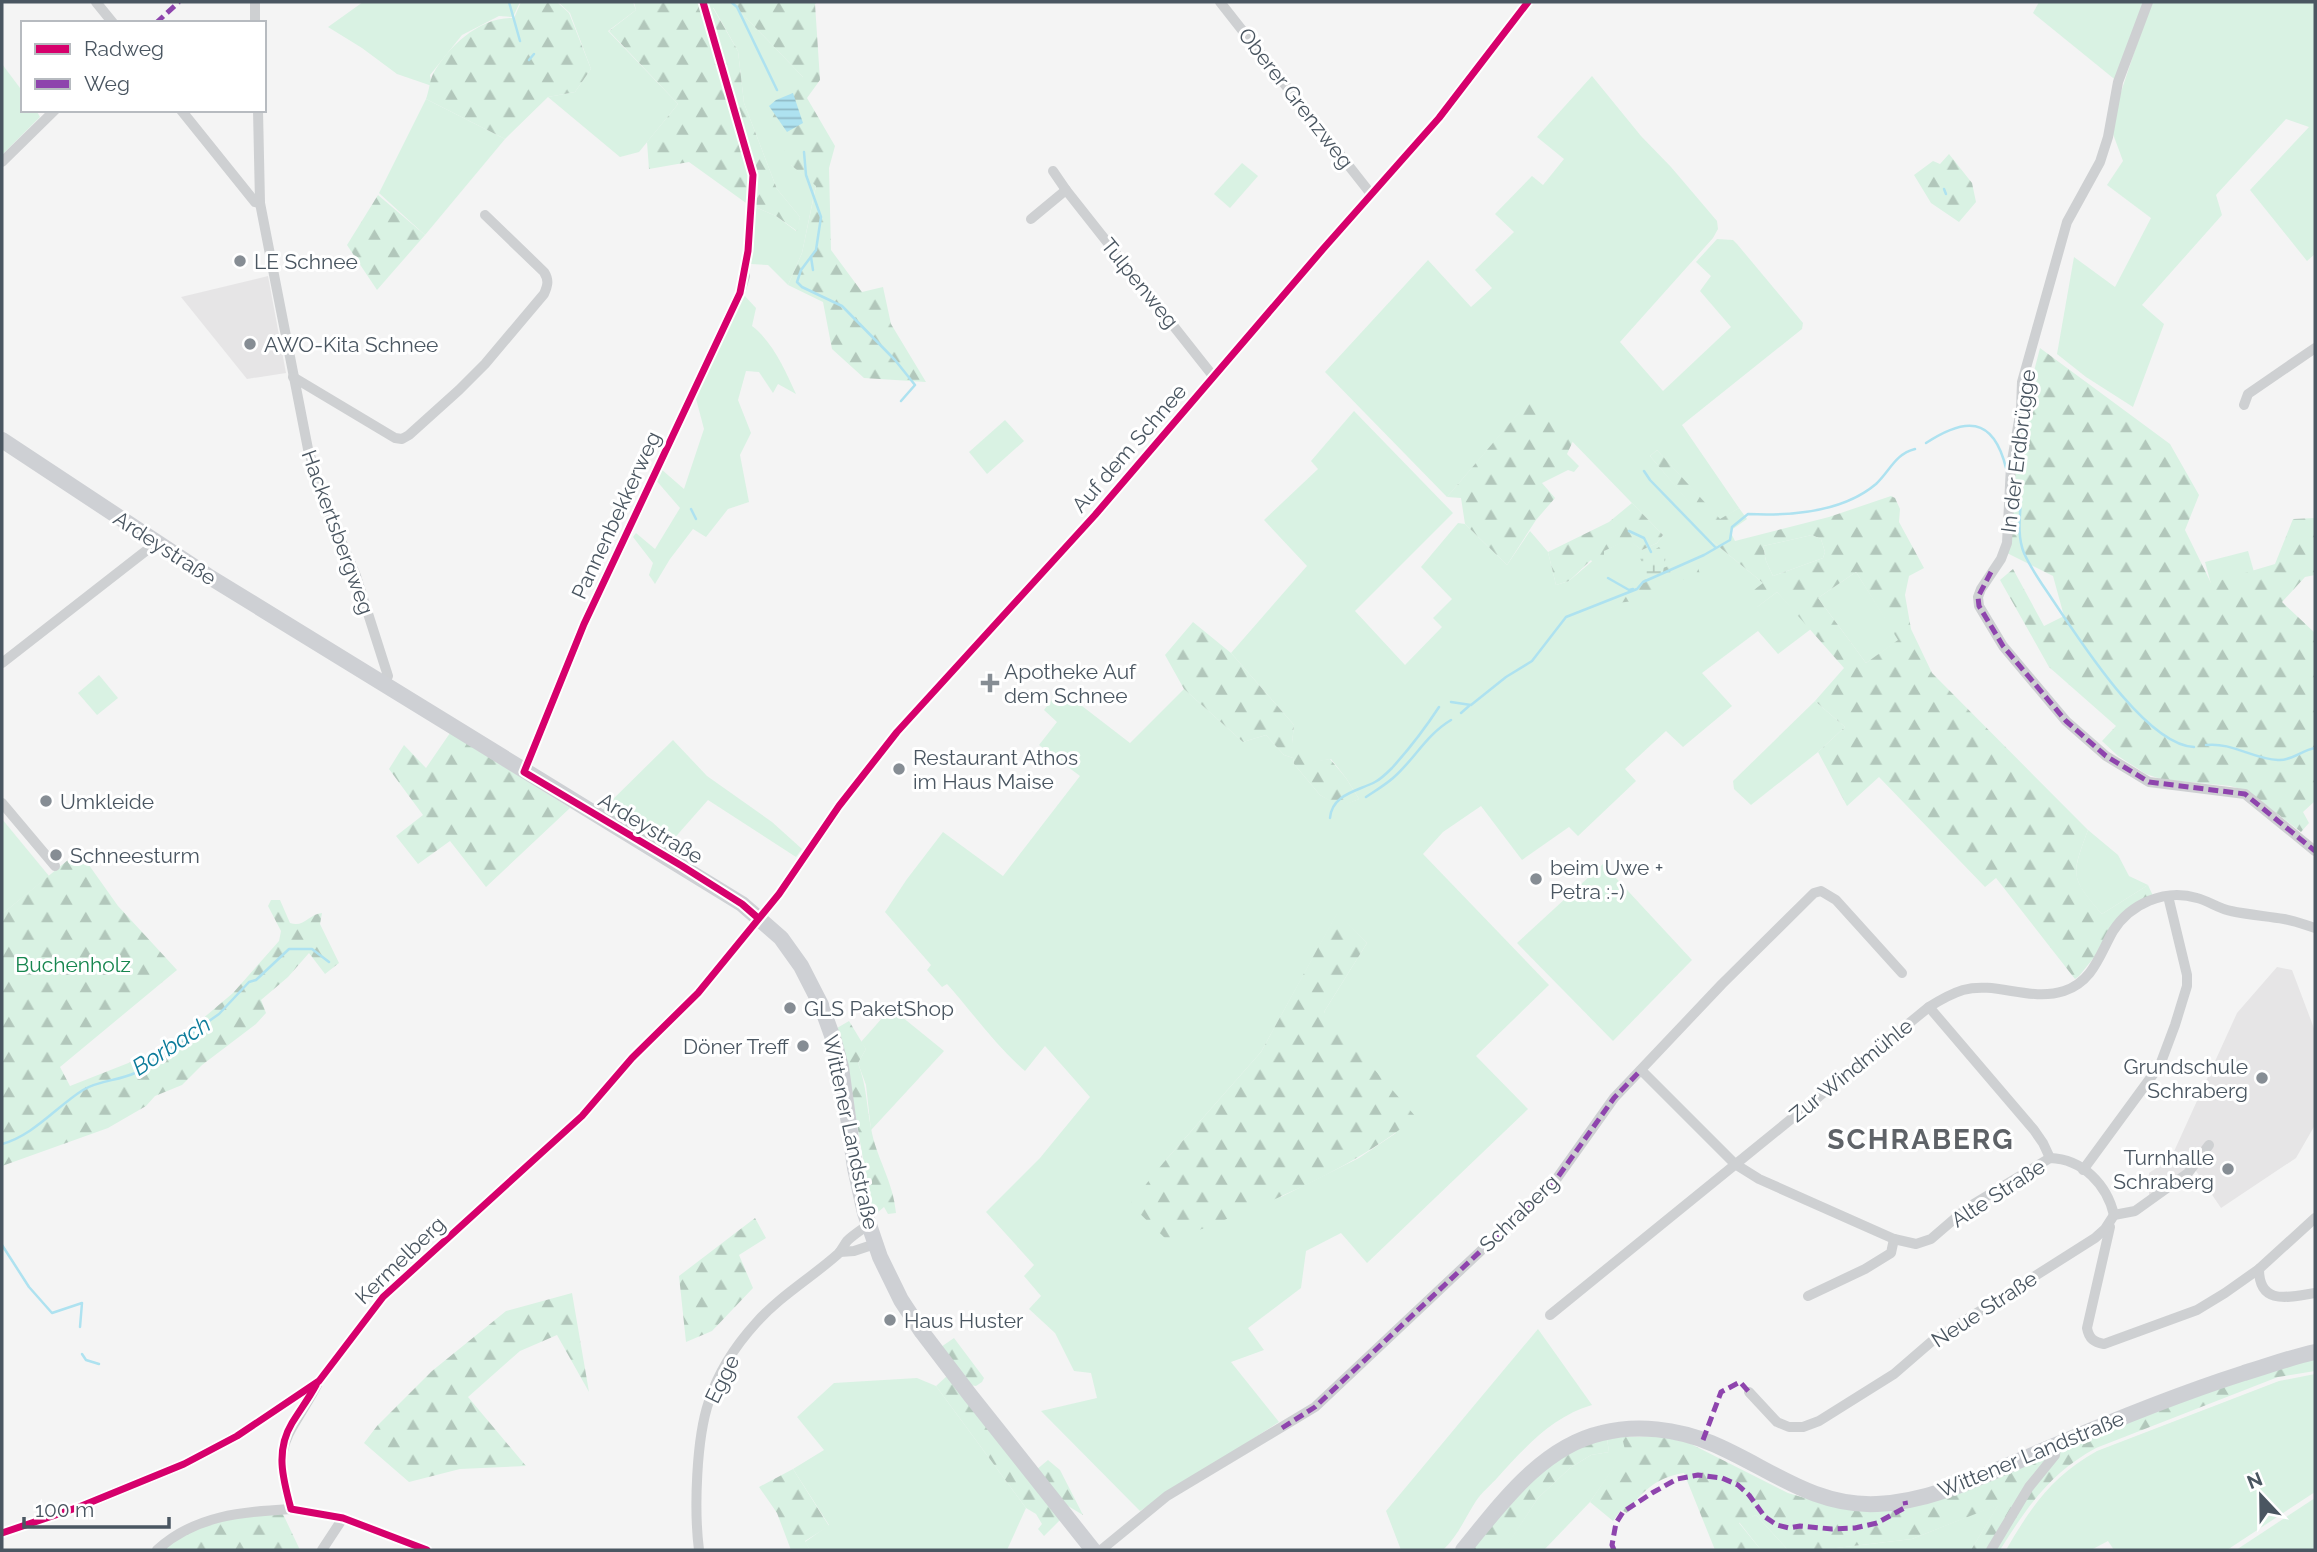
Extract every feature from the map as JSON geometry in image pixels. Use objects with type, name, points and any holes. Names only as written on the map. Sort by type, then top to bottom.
[{"type":"main road","name":"Ardeystraße","points":[[2,440],[156,543],[524,772],[682,866],[742,904],[758,918]]},
{"type":"main road","name":"Wittener Landstraße","points":[[758,918],[781,937],[801,966],[821,1006],[841,1068],[855,1168],[868,1225],[901,1300],[922,1332],[1093,1550]]},
{"type":"main road","name":"Wittener Landstraße","points":[[1463,1550],[1499,1506],[1542,1465],[1576,1443],[1601,1433],[1638,1429],[1691,1436],[1731,1452],[1788,1484],[1821,1497],[1851,1503],[1876,1504],[1944,1492],[2127,1415],[2208,1385],[2315,1352]]},
{"type":"street","points":[[96,2],[111,21]]},
{"type":"street","points":[[255,2],[255,21]]},
{"type":"street","name":"Oberer Grenzweg","points":[[1220,2],[1371,194]]},
{"type":"street","name":"Auf dem Schnee","points":[[758,918],[779,894],[839,806],[897,732],[1080,532],[1439,118],[1528,2]]},
{"type":"street","name":"In der Erdbrügge","points":[[2148,2],[2119,82],[2100,162],[2067,222],[2022,382],[2021,409],[2011,466],[2007,543],[2001,559],[1981,589],[1979,606],[2003,646],[2066,721],[2106,757],[2150,782],[2245,794],[2315,851]]},
{"type":"street","points":[[2,162],[53,112]]},
{"type":"street","points":[[183,112],[255,202],[260,203]]},
{"type":"street","name":"Hackertsbergweg","points":[[258,112],[260,203],[293,377],[316,480],[358,583],[388,676],[384,684]]},
{"type":"street","name":"Tulpenweg","points":[[1053,171],[1213,376]]},
{"type":"street","points":[[1031,219],[1066,190]]},
{"type":"street","points":[[293,377],[395,438],[402,439],[409,435],[485,363],[548,286],[544,272],[485,215]]},
{"type":"street","name":"Pannenbekkerweg","points":[[524,772],[584,624],[740,293],[745,276]]},
{"type":"street","points":[[2244,405],[2248,394],[2315,348]]},
{"type":"street","points":[[2,663],[156,543]]},
{"type":"street","points":[[2,803],[55,866]]},
{"type":"street","name":"Schraberg","points":[[1101,1550],[1167,1496],[1315,1407],[1555,1181],[1614,1098],[1722,984],[1814,893],[1827,892],[1836,900],[1902,973]]},
{"type":"street","points":[[2315,928],[2285,919],[2229,911],[2187,895],[2168,896],[2187,975],[2187,986],[2160,1065],[2083,1170],[2103,1186],[2115,1214],[2107,1235],[2087,1328],[2089,1336],[2095,1342],[2114,1342],[2197,1310],[2259,1269],[2315,1218]]},
{"type":"street","name":"Zur Windmühle","points":[[1550,1315],[1929,1007],[1946,996],[1964,990],[1980,988],[2036,995],[2070,988],[2092,971],[2126,915],[2148,901],[2168,896]]},
{"type":"street","name":"Kermelberg","points":[[2,1533],[79,1507],[184,1464],[237,1437],[319,1381],[383,1297],[582,1116],[632,1058],[698,993],[758,918]]},
{"type":"street","points":[[1878,967],[1889,958]]},
{"type":"street","points":[[1929,1007],[2034,1130],[2050,1158]]},
{"type":"street","name":"Alte Straße","points":[[1641,1070],[1735,1164],[1759,1179],[1894,1239],[1916,1244],[1931,1239],[1967,1208],[2050,1158],[2065,1161],[2083,1170]]},
{"type":"street","name":"Neue Straße","points":[[1749,1392],[1777,1422],[1789,1427],[1803,1427],[1819,1421],[1894,1374],[1931,1342],[2095,1238],[2115,1214],[2134,1211],[2189,1174],[2208,1145]]},
{"type":"street","name":"Egge","points":[[699,1550],[699,1471],[704,1420],[714,1388],[734,1352],[757,1322],[868,1225]]},
{"type":"street","points":[[1808,1296],[1865,1269],[1891,1253],[1894,1239]]},
{"type":"street","name":"Egge","points":[[840,1252],[854,1251],[875,1244]]},
{"type":"street","points":[[2259,1269],[2259,1282],[2266,1293],[2278,1297],[2315,1293]]},
{"type":"street","points":[[291,1509],[282,1478],[282,1450],[288,1432],[319,1381]]},
{"type":"street","points":[[1990,1550],[2029,1487],[2055,1455],[2056,1445]]},
{"type":"street","points":[[157,1550],[180,1532],[223,1515],[291,1509],[343,1518],[427,1550]]},
{"type":"street","points":[[322,1550],[343,1518]]},
{"type":"shaded area","name":"AWO-Kita Schnee","points":[[268,276],[286,373],[247,379],[181,297]]},
{"type":"shaded area","name":"Grundschule Schraberg","points":[[2277,967],[2292,970],[2315,1031],[2315,1125],[2296,1158],[2221,1208],[2194,1168],[2186,1170],[2149,1197],[2149,1173],[2171,1158],[2237,1013]]},
{"type":"green space","points":[[363,2],[520,2],[513,17],[499,16],[462,35],[430,75],[432,86],[397,74],[328,27]]},
{"type":"green space","points":[[521,2],[557,2],[569,13],[591,69],[575,92],[548,97],[505,139],[426,99],[433,74],[447,53],[478,27],[514,18]]},
{"type":"green space","points":[[558,2],[633,2],[636,10],[608,31],[678,104],[639,152],[620,157],[548,97],[575,92],[591,69],[570,13]]},
{"type":"green space","points":[[634,2],[726,2],[713,8],[738,51],[744,103],[777,189],[800,217],[797,231],[776,216],[746,203],[689,162],[649,169],[647,142],[678,104],[609,31],[636,10]]},
{"type":"green space","points":[[731,2],[803,77],[791,165],[816,185],[802,253],[788,285],[768,265],[751,264],[753,206],[776,216],[796,231],[800,217],[777,189],[744,103],[738,51],[713,7]]},
{"type":"green space","points":[[731,2],[817,2],[820,80],[807,98],[835,146],[829,168],[831,250],[862,292],[883,287],[891,324],[926,382],[864,378],[832,349],[823,302],[788,285],[802,253],[816,186],[791,165],[765,105],[803,77]]},
{"type":"green space","points":[[2039,2],[2148,2],[2118,82],[2033,13]]},
{"type":"green space","points":[[2151,2],[2315,2],[2315,254],[2307,261],[2250,190],[2309,127],[2286,119],[2216,195],[2222,215],[2142,305],[2164,324],[2133,407],[2086,377],[2057,354],[2074,257],[2115,287],[2151,218],[2107,185],[2123,161],[2113,134],[2118,101]]},
{"type":"green space","points":[[2,64],[21,89],[21,112],[37,112],[40,117],[2,155]]},
{"type":"green space","points":[[1592,76],[1717,221],[1718,229],[1713,238],[1620,342],[1663,391],[1731,327],[1700,291],[1711,276],[1696,262],[1717,239],[1733,240],[1803,323],[1802,329],[1682,425],[1739,508],[1720,520],[1657,450],[1650,456],[1713,530],[1712,541],[1763,583],[1757,607],[1777,592],[1811,629],[1778,654],[1758,631],[1702,673],[1732,706],[1683,747],[1666,731],[1625,769],[1636,781],[1578,836],[1569,827],[1522,860],[1481,806],[1443,832],[1423,854],[1549,985],[1476,1056],[1528,1109],[1367,1263],[1341,1233],[1306,1251],[1301,1288],[1248,1328],[1264,1350],[1231,1362],[1279,1422],[1140,1511],[1041,1411],[1097,1398],[1091,1373],[1074,1371],[1055,1333],[1029,1309],[1041,1296],[1024,1276],[1034,1265],[986,1212],[1040,1158],[1090,1097],[1045,1046],[1025,1071],[994,1040],[947,984],[942,987],[927,970],[931,965],[885,912],[943,832],[1003,876],[1080,776],[1039,745],[1057,722],[1044,710],[1060,689],[1130,743],[1184,689],[1243,742],[1266,735],[1284,755],[1293,758],[1294,764],[1320,795],[1340,806],[1359,799],[1331,759],[1308,763],[1292,743],[1294,725],[1231,653],[1307,566],[1264,520],[1318,469],[1311,461],[1354,411],[1453,513],[1355,611],[1405,665],[1442,627],[1433,618],[1452,599],[1421,567],[1458,523],[1465,524],[1507,565],[1530,531],[1548,552],[1556,585],[1569,581],[1604,551],[1628,539],[1642,550],[1657,543],[1663,535],[1531,399],[1447,497],[1325,372],[1428,260],[1471,307],[1492,288],[1475,270],[1514,232],[1495,214],[1532,176],[1543,185],[1564,159],[1537,137]],"holes":[[[1337,914],[1367,943],[1324,1012],[1396,1133],[1359,1158],[1281,1197],[1164,1162],[1261,1052]]]},
{"type":"green space","points":[[426,99],[505,139],[425,235],[379,193]]},
{"type":"green space","points":[[1949,154],[1972,183],[1976,202],[1959,222],[1931,203],[1914,175],[1933,161],[1940,164]]},
{"type":"green space","points":[[1242,163],[1258,176],[1230,208],[1214,194]]},
{"type":"green space","points":[[378,195],[425,235],[377,290],[347,245]]},
{"type":"green space","points":[[743,294],[756,308],[752,326],[772,348],[796,394],[778,384],[773,393],[759,372],[746,371],[738,400],[751,433],[740,455],[749,502],[728,509],[706,537],[693,529],[655,584],[649,575],[653,563],[633,537],[636,533],[655,549],[680,508],[655,479],[661,469],[684,489],[704,429],[695,395]]},
{"type":"green space","points":[[2040,348],[2170,444],[2199,495],[2185,530],[2211,583],[2275,564],[2293,519],[2315,518],[2315,575],[2305,577],[2282,602],[2315,633],[2315,801],[2303,812],[2309,823],[2301,832],[2248,791],[2230,786],[2161,779],[2146,774],[2118,756],[2102,741],[2116,726],[2049,667],[2000,580],[2013,569],[2044,626],[2064,616],[2053,576],[2007,553],[2022,418]]},
{"type":"green space","points":[[1531,398],[1573,441],[1567,454],[1579,466],[1574,472],[1568,470],[1542,483],[1555,498],[1536,520],[1507,565],[1465,524],[1461,498],[1447,497]]},
{"type":"green space","points":[[1005,420],[1024,441],[987,474],[969,452]]},
{"type":"green space","points":[[1657,450],[1720,519],[1739,508],[1747,519],[1730,531],[1735,541],[1829,517],[1891,496],[1895,498],[1900,509],[1899,522],[1924,568],[1909,576],[1905,595],[1911,629],[1932,673],[2088,830],[2079,857],[2077,875],[2084,891],[2102,914],[2148,885],[2154,898],[2139,902],[2079,976],[2075,979],[1996,878],[1985,887],[1879,777],[1847,806],[1818,752],[1845,727],[1815,701],[1844,668],[1777,592],[1756,608],[1746,596],[1763,583],[1712,541],[1712,530],[1650,456]],"holes":[[[1812,535],[1821,539],[1825,552],[1823,558],[1773,576],[1763,546]],[[1856,572],[1898,640],[1866,663],[1818,598]]]},
{"type":"green space","points":[[1632,503],[1663,535],[1657,543],[1642,550],[1628,540],[1604,551],[1604,571],[1599,572],[1591,560],[1569,581],[1556,585],[1548,552],[1609,522]]},
{"type":"green space","points":[[1812,535],[1821,539],[1825,552],[1823,558],[1773,576],[1763,546]]},
{"type":"green space","points":[[1659,547],[1666,556],[1663,572],[1648,580],[1639,555]]},
{"type":"green space","points":[[2248,551],[2254,572],[2211,584],[2205,562]]},
{"type":"green space","points":[[1683,561],[1697,565],[1700,574],[1662,586],[1659,591],[1634,601],[1617,603],[1614,598],[1646,576]]},
{"type":"green space","points":[[1856,572],[1899,640],[1866,663],[1818,598]]},
{"type":"green space","points":[[1193,622],[1231,653],[1294,725],[1292,743],[1311,744],[1309,762],[1330,759],[1359,799],[1340,807],[1320,795],[1294,764],[1293,758],[1284,755],[1266,735],[1243,742],[1184,689],[1165,655]]},
{"type":"green space","points":[[99,675],[118,698],[97,715],[78,693]]},
{"type":"green space","points":[[1815,701],[1845,727],[1751,805],[1734,789],[1733,781]]},
{"type":"green space","points":[[450,733],[570,808],[486,887],[450,841],[418,864],[396,836],[423,815],[389,769],[404,745],[426,768]]},
{"type":"green space","points":[[673,740],[707,776],[772,822],[802,849],[796,857],[708,800],[664,850],[600,812]]},
{"type":"green space","points":[[2,819],[49,876],[2,914]]},
{"type":"green space","points":[[2088,830],[2118,855],[2129,876],[2148,885],[2102,914],[2084,892],[2077,875],[2079,857]]},
{"type":"green space","name":"Buchenholz","points":[[79,851],[118,906],[177,970],[60,1067],[70,1086],[169,1047],[233,993],[279,941],[281,931],[268,906],[271,900],[280,900],[290,923],[299,924],[322,913],[320,924],[339,963],[325,974],[309,953],[288,977],[261,1000],[266,1013],[256,1024],[202,1065],[182,1085],[155,1096],[146,1106],[108,1128],[2,1166],[2,914]]},
{"type":"green space","points":[[1603,864],[1692,960],[1613,1041],[1517,943]]},
{"type":"green space","points":[[1337,913],[1367,943],[1324,1012],[1416,1117],[1359,1157],[1328,1174],[1266,1203],[1169,1242],[1130,1204],[1261,1052]]},
{"type":"green space","points":[[891,1008],[944,1051],[871,1130],[866,1085],[858,1063],[866,1049],[861,1042]]},
{"type":"green space","points":[[849,1021],[866,1049],[858,1063],[873,1139],[892,1190],[896,1213],[888,1214],[884,1207],[877,1213],[872,1211],[847,1066],[837,1028]]},
{"type":"green space","points":[[755,1218],[766,1238],[739,1255],[753,1288],[712,1331],[686,1342],[679,1276]]},
{"type":"green space","points":[[572,1293],[589,1392],[557,1335],[520,1351],[468,1397],[526,1466],[460,1469],[409,1482],[364,1443],[377,1426],[432,1371],[506,1311]]},
{"type":"green space","points":[[1538,1329],[1592,1405],[1552,1425],[1529,1444],[1478,1498],[1457,1533],[1443,1550],[1401,1550],[1386,1511]]},
{"type":"green space","points":[[954,1338],[984,1378],[976,1386],[969,1385],[941,1347]]},
{"type":"green space","points":[[2315,1358],[2315,1371],[2278,1377],[2096,1448],[2065,1468],[2041,1492],[2000,1550],[1971,1550],[1998,1505],[1912,1539],[1819,1550],[1788,1550],[1756,1515],[1739,1523],[1761,1550],[1715,1550],[1684,1473],[1651,1486],[1627,1513],[1621,1510],[1613,1521],[1590,1502],[1625,1450],[1622,1437],[1659,1436],[1689,1443],[1788,1493],[1842,1509],[1889,1509],[2209,1389]]},
{"type":"green space","points":[[2315,1374],[2315,1492],[2227,1550],[2114,1550],[2108,1541],[2091,1550],[2006,1550],[2024,1520],[2055,1482],[2097,1451],[2279,1381]]},
{"type":"green space","points":[[947,1376],[1061,1519],[1044,1536],[1038,1529],[1042,1524],[1036,1514],[1026,1508],[936,1386]]},
{"type":"green space","points":[[917,1378],[936,1386],[1026,1508],[1007,1550],[810,1550],[805,1542],[829,1525],[793,1469],[824,1450],[797,1417],[834,1383]]},
{"type":"green space","points":[[1622,1437],[1626,1450],[1590,1502],[1544,1550],[1500,1550],[1508,1543],[1538,1498],[1570,1468],[1591,1455],[1609,1452],[1607,1439]]},
{"type":"green space","points":[[1607,1439],[1609,1452],[1591,1455],[1570,1468],[1538,1498],[1508,1544],[1500,1550],[1471,1550],[1515,1499],[1547,1468],[1585,1446]]},
{"type":"green space","points":[[1048,1460],[1060,1470],[1083,1515],[1058,1500],[1036,1470]]},
{"type":"green space","points":[[793,1469],[829,1526],[805,1541],[810,1550],[791,1550],[777,1513],[759,1487]]},
{"type":"green space","points":[[2315,1498],[2315,1550],[2236,1550]]},
{"type":"green space","points":[[1999,1504],[1971,1550],[1819,1550],[1912,1539]]},
{"type":"green space","points":[[282,1512],[300,1550],[160,1550],[201,1524]]},
{"type":"green space","points":[[1756,1515],[1788,1550],[1761,1550],[1739,1522]]},
{"type":"water","points":[[793,93],[803,123],[787,132],[769,106]]},
{"type":"waterway","points":[[509,2],[520,41]]},
{"type":"waterway","points":[[731,2],[737,7],[777,90]]},
{"type":"waterway","points":[[529,60],[534,54]]},
{"type":"waterway","points":[[804,152],[806,175],[821,217],[816,250],[801,270],[797,282],[842,306],[895,360],[915,385],[901,401]]},
{"type":"waterway","points":[[1944,189],[1946,194]]},
{"type":"waterway","points":[[811,257],[813,270]]},
{"type":"waterway","points":[[1926,443],[1953,429],[1975,426],[1985,430],[1993,438],[2006,468]]},
{"type":"waterway","points":[[1451,702],[1471,705],[1506,677],[1532,661],[1566,617],[1637,589],[1643,582],[1704,555],[1730,540],[1732,527],[1748,514],[1798,513],[1848,501],[1876,484],[1902,455],[1915,449]]},
{"type":"waterway","points":[[1644,471],[1715,547]]},
{"type":"waterway","points":[[2016,491],[2021,499],[2020,533],[2024,553],[2078,638],[2134,709],[2175,742],[2194,747]]},
{"type":"waterway","points":[[691,509],[696,519]]},
{"type":"waterway","points":[[1629,531],[1644,538],[1651,552]]},
{"type":"waterway","points":[[1608,578],[1629,590],[1633,589]]},
{"type":"waterway","points":[[1461,713],[1469,706]]},
{"type":"waterway","points":[[1330,818],[1335,804],[1341,798],[1377,781],[1392,768],[1417,739],[1439,707]]},
{"type":"waterway","points":[[1366,797],[1393,778],[1434,733],[1451,720]]},
{"type":"waterway","points":[[2206,745],[2225,746],[2278,760],[2288,759],[2315,748]]},
{"type":"waterway","name":"Borbach","points":[[2,1144],[24,1134],[89,1087],[135,1073],[219,1014],[249,982],[256,980],[289,949],[312,949],[329,962]]},
{"type":"waterway","points":[[2,1245],[29,1287],[52,1313],[82,1303],[80,1327]]},
{"type":"waterway","points":[[82,1354],[86,1360],[99,1364]]},
{"type":"marked path","points":[[158,21],[179,2]]},
{"type":"marked path","points":[[1991,572],[1978,597],[1979,606],[2003,646],[2066,721],[2106,756],[2149,782],[2245,794],[2315,851]]},
{"type":"marked path","points":[[1282,1428],[1315,1407],[1555,1181],[1614,1098],[1641,1070]]},
{"type":"marked path","points":[[1703,1440],[1721,1392],[1740,1382],[1749,1392]]},
{"type":"marked path","points":[[1614,1550],[1612,1545],[1616,1523],[1623,1512],[1677,1479],[1698,1475],[1722,1478],[1738,1485],[1765,1517],[1777,1525],[1789,1528],[1855,1528],[1877,1523],[1906,1507],[1905,1501]]},
{"type":"cycle path","points":[[703,2],[753,175],[748,251],[740,293],[584,624],[524,772],[682,866],[742,904],[758,918]]},
{"type":"cycle path","points":[[2,1533],[79,1507],[184,1464],[237,1436],[319,1381],[383,1297],[582,1116],[632,1058],[698,993],[779,894],[839,806],[897,732],[1095,515],[1439,118],[1528,2]]},
{"type":"cycle path","points":[[316,1385],[292,1423],[284,1444],[283,1476],[291,1509],[343,1518],[427,1550]]},
{"type":"place","name":"LE Schnee","points":[[240,261]]},
{"type":"place","name":"AWO-Kita Schnee","points":[[250,344]]},
{"type":"place","name":"Apotheke Auf dem Schnee","points":[[990,683]]},
{"type":"place","name":"Restaurant Athos im Haus Maise","points":[[899,769]]},
{"type":"place","name":"Umkleide","points":[[46,801]]},
{"type":"place","name":"Schneesturm","points":[[56,855]]},
{"type":"place","name":"beim Uwe + Petra :-)","points":[[1536,879]]},
{"type":"place","name":"GLS PaketShop","points":[[790,1008]]},
{"type":"place","name":"Döner Treff","points":[[803,1046]]},
{"type":"place","name":"Grundschule Schraberg","points":[[2262,1078]]},
{"type":"place","name":"Turnhalle Schraberg","points":[[2228,1169]]},
{"type":"place","name":"Haus Huster","points":[[890,1320]]},
{"type":"district","name":"SCHRABERG","points":[[1921,1139]]}]
